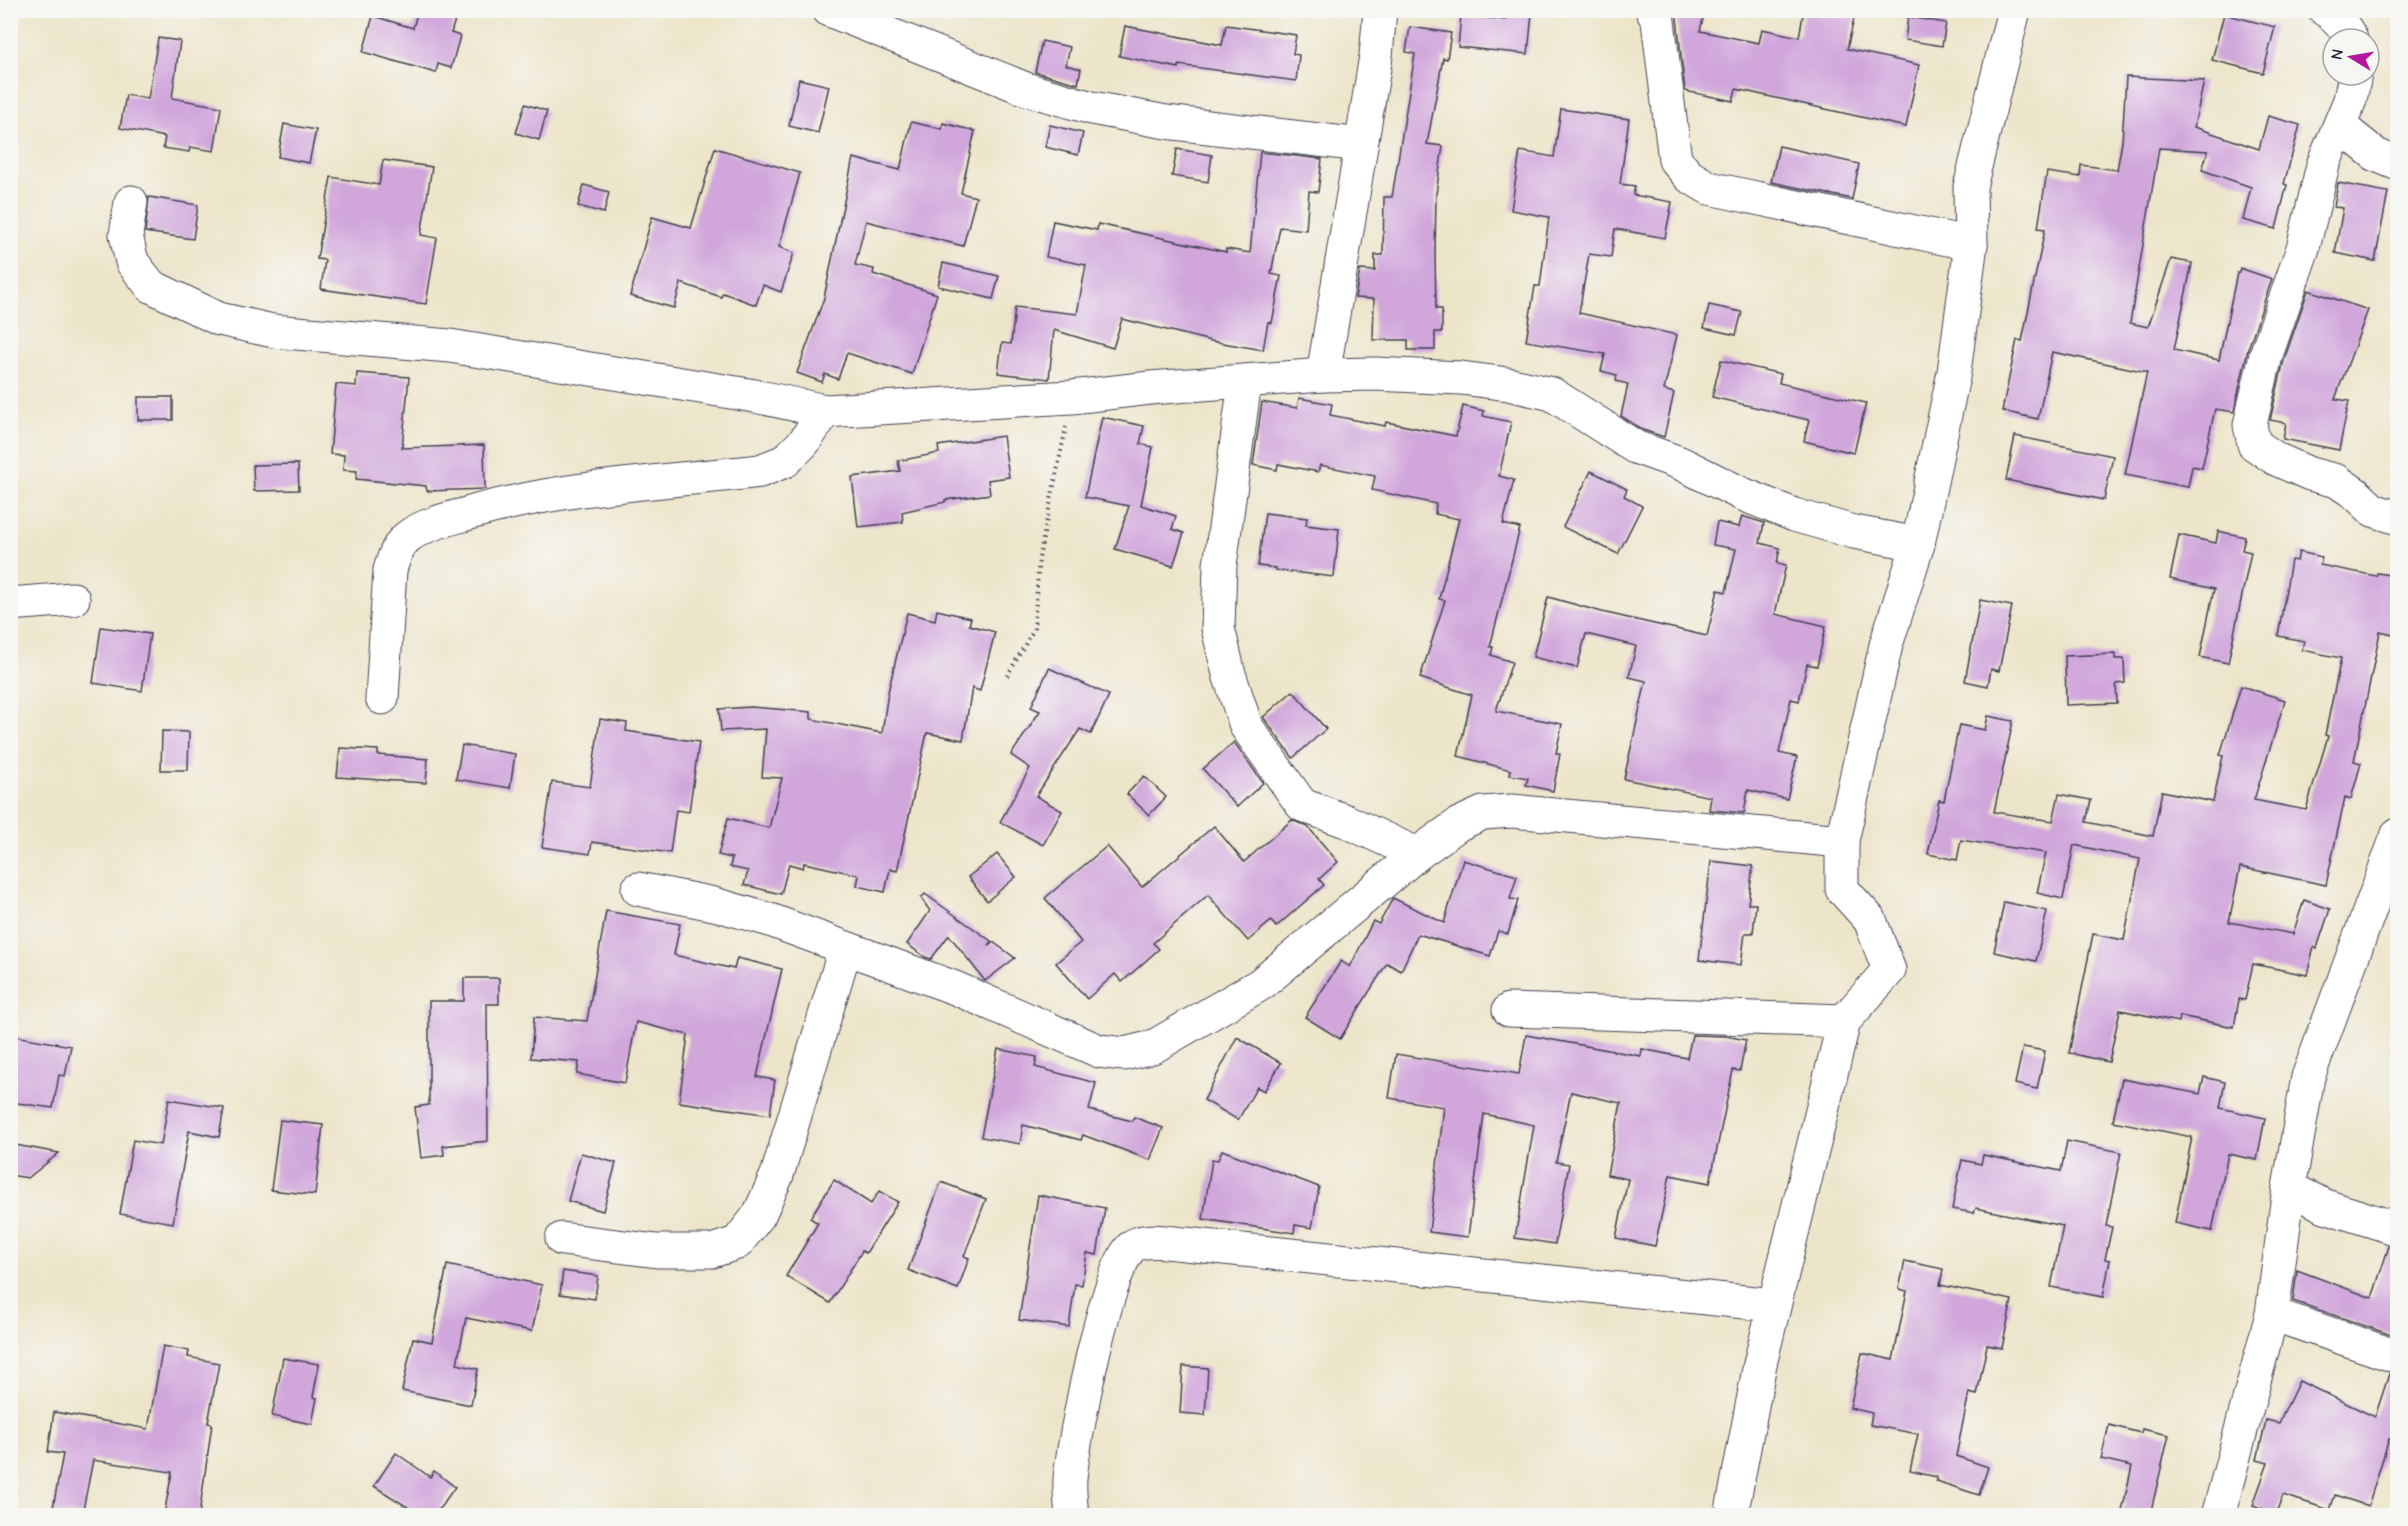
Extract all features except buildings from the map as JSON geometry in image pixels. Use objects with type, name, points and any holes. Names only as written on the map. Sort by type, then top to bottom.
[{"type":"street","points":[[829,10],[1026,89],[1092,108],[1166,122],[1361,145]]},
{"type":"street","points":[[1323,375],[1376,56],[1380,10]]},
{"type":"street","points":[[1652,10],[1658,21],[1675,160],[1689,176],[1709,188],[1971,244]]},
{"type":"street","points":[[1731,1515],[1760,1364],[1844,1021],[1889,970],[1870,920],[1842,889],[1842,841],[1886,645],[1918,544],[1954,372],[1971,244],[1970,187],[2014,10]]},
{"type":"street","points":[[2325,10],[2343,27]]},
{"type":"street","points":[[2353,87],[2350,100],[2323,165],[2303,248],[2266,355],[2250,425],[2254,444],[2276,459],[2310,474],[2337,482],[2356,494],[2373,510],[2397,518]]},
{"type":"street","points":[[2340,126],[2376,155],[2397,164]]},
{"type":"street","points":[[132,202],[126,235],[132,262],[151,286],[219,319],[273,331],[450,346],[755,396],[825,411],[1072,397],[1150,388],[1323,375],[1375,374],[1461,378],[1508,384],[1552,394],[1635,447],[1680,463],[1740,494],[1824,524],[1918,544]]},
{"type":"street","points":[[1245,382],[1221,565],[1218,628],[1229,674],[1246,726],[1302,805],[1346,821],[1417,854]]},
{"type":"street","points":[[382,698],[390,570],[395,551],[408,536],[427,525],[558,493],[760,471],[785,461],[804,442],[825,411]]},
{"type":"street","points":[[10,604],[73,599]]},
{"type":"street","points":[[639,889],[714,904],[770,920],[955,988],[1099,1051],[1125,1054],[1153,1047],[1261,984],[1417,854],[1460,824],[1483,813],[1512,811],[1842,841]]},
{"type":"street","points":[[2217,1515],[2272,1314],[2289,1188],[2308,1077],[2397,834]]},
{"type":"street","points":[[562,1239],[657,1251],[712,1251],[737,1243],[759,1215],[777,1175],[845,949]]},
{"type":"street","points":[[1509,1010],[1844,1021]]},
{"type":"street","points":[[2289,1188],[2325,1206],[2397,1229]]},
{"type":"street","points":[[1072,1515],[1070,1479],[1089,1369],[1104,1312],[1122,1261],[1133,1246],[1150,1242],[1185,1244],[1774,1305]]},
{"type":"street","points":[[2272,1314],[2397,1357]]},
{"type":"path","points":[[1007,676],[1034,629],[1040,558],[1072,397]]}]
